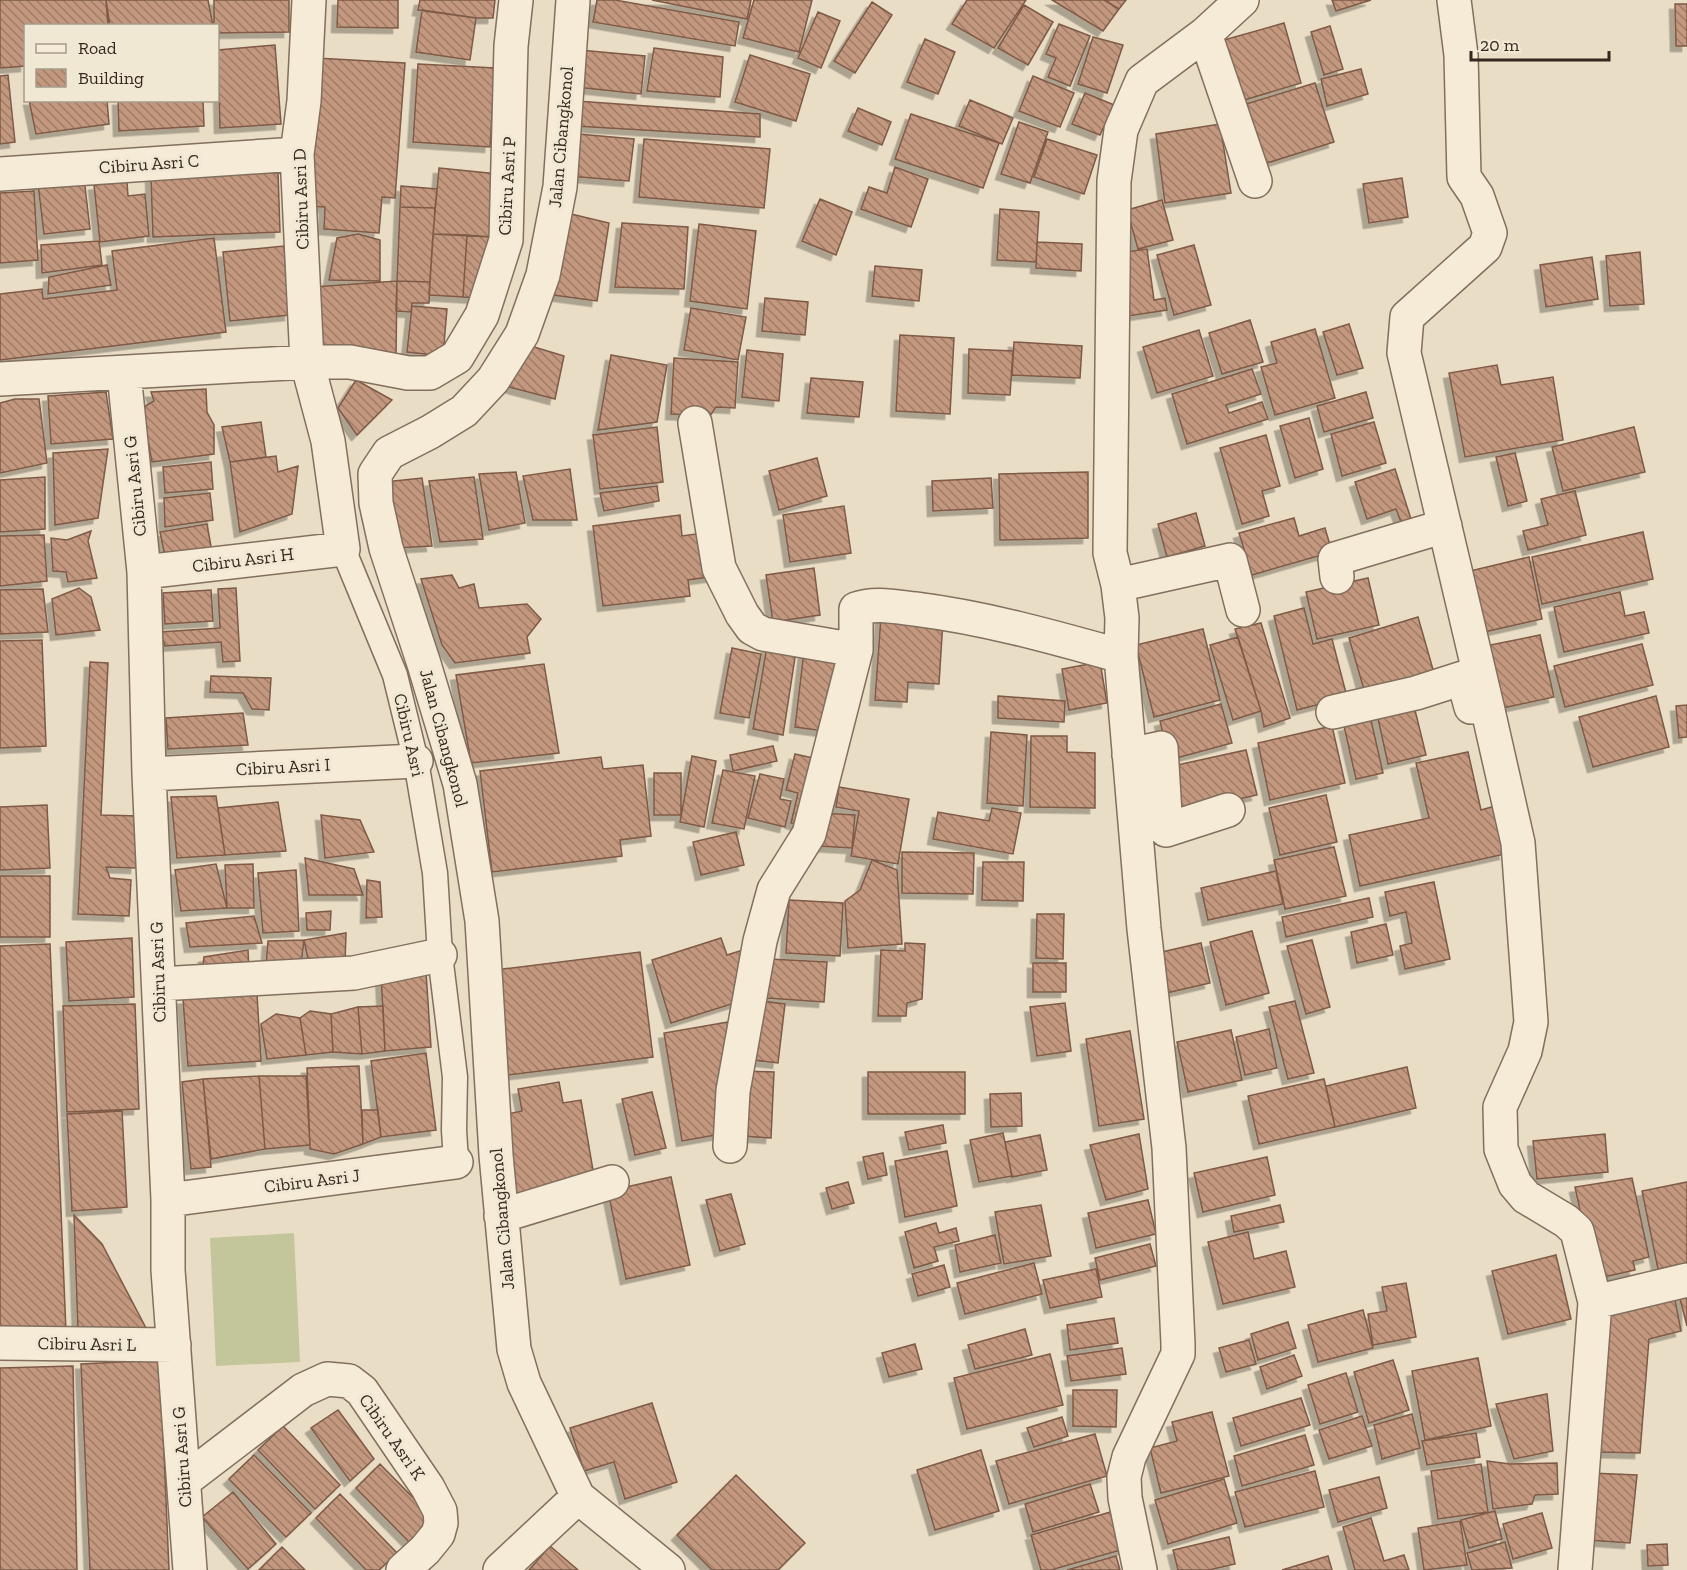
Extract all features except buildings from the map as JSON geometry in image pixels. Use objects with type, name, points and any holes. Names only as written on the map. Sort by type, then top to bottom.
[{"type":"street","name":"Cibiru Asri D","points":[[307,362],[297,154],[304,101],[309,0]]},
{"type":"street","name":"Cibiru Asri P","points":[[307,362],[350,362],[408,373],[430,373],[457,357],[482,315],[506,240],[511,46],[516,0]]},
{"type":"street","name":"Jalan Cibangkonol","points":[[573,0],[560,187],[543,275],[522,334],[493,380],[464,411],[389,453],[375,474],[376,503],[386,548],[460,784],[482,921],[490,1072],[514,1350],[524,1383],[578,1497],[668,1570]]},
{"type":"street","points":[[1140,1570],[1125,1498],[1124,1477],[1129,1457],[1178,1354],[1178,1344],[1169,1148],[1144,929],[1121,656],[1122,618],[1118,585],[1110,553],[1114,181],[1121,130],[1142,81],[1242,0]]},
{"type":"street","points":[[1454,0],[1461,55],[1464,177],[1477,196],[1490,233],[1485,246],[1407,317],[1404,353],[1518,843],[1531,1022],[1525,1051],[1500,1107],[1502,1149],[1515,1184],[1526,1197],[1566,1221],[1577,1232],[1595,1302],[1575,1570]]},
{"type":"street","points":[[1204,33],[1255,181]]},
{"type":"street","name":"Cibiru Asri C","points":[[0,174],[297,154]]},
{"type":"street","points":[[0,379],[124,374],[307,362]]},
{"type":"street","name":"Cibiru Asri","points":[[307,362],[328,441],[343,549]]},
{"type":"street","name":"Cibiru Asri G","points":[[124,374],[144,572],[168,1200],[168,1270],[190,1570]]},
{"type":"street","points":[[695,423],[719,568],[742,614],[752,628],[763,634],[856,650]]},
{"type":"street","points":[[1338,577],[1335,559],[1444,526]]},
{"type":"street","name":"Cibiru Asri H","points":[[144,572],[343,549]]},
{"type":"street","points":[[1118,585],[1230,560],[1243,610]]},
{"type":"street","points":[[730,1146],[733,1091],[760,941],[774,890],[809,834],[856,650],[856,609],[864,606],[899,607],[949,613],[1029,630],[1121,656]]},
{"type":"street","points":[[1333,712],[1416,693],[1463,678],[1471,707],[1487,706]]},
{"type":"street","points":[[1129,755],[1161,748],[1166,830],[1228,810]]},
{"type":"street","name":"Cibiru Asri I","points":[[150,774],[416,760]]},
{"type":"street","points":[[159,984],[354,973],[440,955]]},
{"type":"street","name":"Cibiru Asri J","points":[[168,1200],[456,1162]]},
{"type":"street","points":[[501,1216],[612,1182]]},
{"type":"street","points":[[1595,1302],[1687,1280]]},
{"type":"street","name":"Cibiru Asri L","points":[[0,1343],[174,1345]]},
{"type":"street","name":"Cibiru Asri K","points":[[184,1481],[303,1390],[327,1378],[349,1381],[362,1391],[428,1488],[440,1511],[441,1523],[438,1534],[425,1550],[403,1570]]},
{"type":"street","points":[[500,1570],[578,1497]]},
{"type":"lane","name":"Cibiru Asri","points":[[343,549],[396,675],[416,760],[435,873],[440,955],[454,1077],[456,1162]]},
{"type":"green space","points":[[294,1233],[300,1362],[216,1366],[210,1238]]}]
